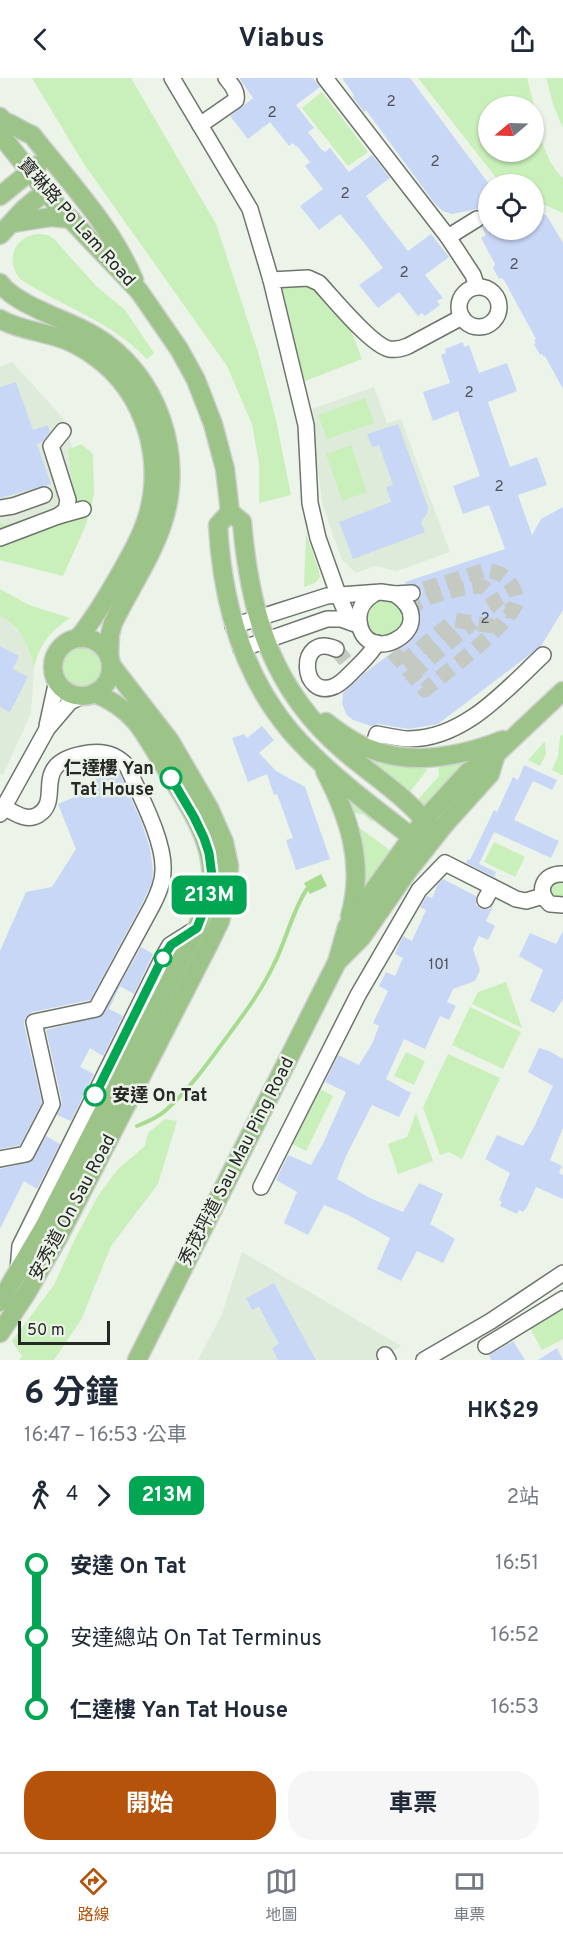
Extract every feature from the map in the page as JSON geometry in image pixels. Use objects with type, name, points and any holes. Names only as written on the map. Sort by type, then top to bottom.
[{"type":"main road","name":"寶琳路 Po Lam Road","points":[[139,291],[129,266],[105,228],[40,164],[24,144],[21,132],[16,125],[1,119],[3,138],[40,164],[46,191],[139,291],[179,350],[196,380],[220,446],[229,493],[230,512],[218,525],[222,576],[233,626],[251,670],[276,713],[320,761],[411,836],[431,841],[425,819],[408,802],[315,725],[279,673],[257,618],[248,578],[242,522],[230,512]]},
{"type":"main road","points":[[0,196],[40,164]]},
{"type":"main road","points":[[6,229],[24,209],[46,191]]},
{"type":"main road","points":[[6,229],[45,218],[71,219]]},
{"type":"main road","points":[[0,283],[14,296],[85,330],[118,354],[137,373],[151,396],[166,434],[170,484],[163,523],[155,544],[113,623],[110,634],[110,661],[106,682],[89,694],[68,692],[57,680],[53,669],[56,655],[65,643],[78,638],[87,638],[96,642],[104,648],[110,661]]},
{"type":"main road","points":[[0,319],[60,338],[98,359],[128,391],[147,430],[154,473],[147,517],[125,565],[98,611],[78,638]]},
{"type":"main road","name":"安秀道 On Sau Road","points":[[0,1333],[37,1276],[59,1236],[208,946],[223,910],[228,888],[227,855],[209,808],[170,741],[110,661]]},
{"type":"main road","name":"秀茂坪道 Sau Mau Ping Road","points":[[137,1360],[337,962],[347,927],[411,836],[468,772],[496,754],[563,691]]},
{"type":"main road","name":"安秀道 On Sau Road","points":[[0,1302],[18,1275],[50,1217],[197,928],[208,899],[212,876],[209,853],[199,827],[141,730],[133,719],[110,700],[89,694]]},
{"type":"main road","points":[[296,699],[338,732],[372,750],[400,756],[444,756],[480,749],[513,737]]},
{"type":"main road","name":"秀茂坪道 Sau Mau Ping Road","points":[[337,962],[361,938],[431,841],[490,774],[496,754]]},
{"type":"main road","points":[[320,761],[340,800],[354,847],[357,877],[355,897],[347,927]]},
{"type":"street","points":[[200,125],[236,100],[235,90],[226,78]]},
{"type":"street","points":[[325,78],[448,237],[477,287]]},
{"type":"street","points":[[176,80],[250,209],[271,280],[306,425],[310,502],[318,538],[338,594],[355,624],[370,639],[386,646]]},
{"type":"street","points":[[448,237],[477,219]]},
{"type":"street","points":[[271,280],[308,278],[319,283],[370,338],[388,349],[408,346],[462,317]]},
{"type":"street","points":[[477,287],[490,290],[498,300],[499,306],[495,319],[485,326],[478,327],[472,326],[459,311],[461,298],[465,292],[477,287]]},
{"type":"street","points":[[58,516],[66,510],[68,500],[51,446],[63,431]]},
{"type":"street","points":[[0,508],[44,495]]},
{"type":"street","points":[[0,538],[83,509]]},
{"type":"street","points":[[233,626],[338,594],[412,593]]},
{"type":"street","points":[[355,624],[362,604],[374,594]]},
{"type":"street","points":[[336,649],[330,646],[316,649],[307,660],[307,674],[311,680],[322,687],[336,686],[349,679],[371,654],[402,637],[410,621],[407,605],[395,594]]},
{"type":"street","points":[[241,649],[327,619],[334,618],[355,624]]},
{"type":"street","points":[[372,750],[377,734],[409,739],[427,737],[462,724],[490,704],[543,655]]},
{"type":"street","points":[[47,729],[57,680]]},
{"type":"street","points":[[0,1159],[26,1154],[52,1104],[34,1022],[96,1009],[160,890],[163,857],[127,766],[120,759],[99,753],[64,758],[52,773],[46,807],[40,814],[25,817],[2,810],[47,729],[70,702],[89,694]]},
{"type":"street","points":[[261,1186],[353,1004],[419,890],[445,863],[488,893],[526,901],[543,896]]},
{"type":"street","points":[[563,874],[553,874],[545,880],[542,891],[550,904],[563,905]]},
{"type":"street","points":[[424,1360],[491,1321],[563,1274]]},
{"type":"street","points":[[486,1346],[563,1299]]},
{"type":"shaded area","points":[[32,78],[131,78],[216,224],[259,355],[276,420],[291,495],[259,503],[259,463],[252,424],[227,366],[84,164]]},
{"type":"shaded area","points":[[418,78],[527,78],[532,96],[478,96],[478,155]]},
{"type":"shaded area","points":[[546,78],[563,78],[563,128],[554,107]]},
{"type":"shaded area","points":[[322,92],[368,152],[348,166],[302,108]]},
{"type":"shaded area","points":[[544,144],[556,171],[563,178],[563,213],[544,204],[544,174],[493,174],[484,162],[544,162]]},
{"type":"shaded area","points":[[39,234],[48,235],[55,240],[96,286],[125,310],[154,353],[147,359],[117,334],[20,279],[13,264],[15,250],[23,239]]},
{"type":"shaded area","points":[[275,284],[315,285],[349,326],[362,359],[305,381],[292,348]]},
{"type":"shaded area","points":[[12,362],[63,418],[88,515],[0,544],[0,367]]},
{"type":"shaded area","points":[[374,387],[387,423],[401,419],[450,552],[397,571],[375,566],[356,573],[342,560],[323,506],[309,410]]},
{"type":"shaded area","points":[[365,398],[374,423],[327,439],[318,415]]},
{"type":"shaded area","points":[[81,444],[93,454],[94,495],[86,525],[63,576],[0,560],[0,522],[4,525],[54,512],[77,516],[68,450]]},
{"type":"shaded area","points":[[351,445],[367,492],[342,501],[326,454]]},
{"type":"shaded area","points":[[306,534],[320,577],[315,583],[304,587]]},
{"type":"shaded area","points":[[0,589],[29,605],[70,618],[47,639],[34,667],[23,637],[14,625],[0,615]]},
{"type":"shaded area","points":[[377,596],[403,605],[405,626],[388,640],[367,632],[363,611]]},
{"type":"shaded area","points":[[0,615],[8,619],[26,640],[34,667],[31,713],[3,775],[0,774]]},
{"type":"shaded area","points":[[82,644],[97,651],[104,666],[97,681],[82,688],[67,681],[60,666],[67,651]]},
{"type":"shaded area","points":[[563,734],[562,775],[552,770],[558,756],[560,737]]},
{"type":"shaded area","points":[[545,741],[546,754],[540,766],[528,760]]},
{"type":"shaded area","points":[[363,758],[428,769],[408,794]]},
{"type":"shaded area","points":[[469,761],[427,806],[420,806],[416,802],[439,776],[438,763]]},
{"type":"shaded area","points":[[346,795],[375,817],[372,822],[363,814],[353,813]]},
{"type":"shaded area","points":[[357,826],[391,851],[363,888],[364,857]]},
{"type":"shaded area","points":[[494,842],[525,857],[515,877],[484,862]]},
{"type":"shaded area","points":[[321,874],[327,886],[310,894],[304,883]]},
{"type":"shaded area","points":[[554,881],[563,881],[563,898],[552,897],[550,889]]},
{"type":"shaded area","points":[[506,982],[522,1028],[472,1004],[478,992]]},
{"type":"shaded area","points":[[470,1007],[521,1032],[503,1069],[452,1045]]},
{"type":"shaded area","points":[[406,1052],[425,1061],[414,1085],[394,1076]]},
{"type":"shaded area","points":[[448,1054],[500,1078],[462,1159],[449,1152],[440,1155],[423,1107]]},
{"type":"shaded area","points":[[314,1086],[333,1096],[306,1151],[287,1141]]},
{"type":"shaded area","points":[[416,1113],[433,1161],[398,1174],[388,1144],[407,1137]]},
{"type":"shaded area","points":[[165,1119],[177,1121],[158,1184],[111,1246],[81,1320],[54,1360],[19,1360],[22,1356],[12,1341],[54,1285],[98,1196],[118,1169],[145,1146],[148,1133]]},
{"type":"shaded area","points":[[242,1252],[401,1346],[377,1360],[198,1360],[222,1314]]},
{"type":"shaded area","points":[[563,1310],[563,1339],[542,1350],[530,1328]]},
{"type":"building","points":[[239,78],[313,78],[320,87],[296,105],[314,128],[308,132],[325,152],[330,148],[349,172],[372,155],[390,178],[366,196],[383,219],[408,251],[431,234],[449,257],[425,275],[443,298],[437,301],[440,305],[425,316],[422,313],[418,316],[399,292],[378,308],[359,285],[383,268],[365,244],[340,214],[319,230],[300,206],[323,189],[305,166],[310,162],[297,146],[293,143],[289,146],[270,122],[248,139],[230,116],[253,98]]},
{"type":"building","points":[[342,78],[410,78],[482,174],[478,174],[478,210],[452,214],[443,211],[435,204],[366,110],[364,112],[354,99],[354,95]]},
{"type":"building","points":[[544,215],[547,216],[563,243],[563,389],[545,356],[540,355],[534,344],[536,339],[504,280],[499,279],[493,268],[495,264],[482,240],[544,240]]},
{"type":"building","points":[[463,342],[464,347],[469,345],[479,373],[507,363],[517,391],[488,402],[510,467],[537,457],[547,485],[518,495],[532,535],[541,519],[563,507],[563,610],[541,646],[438,724],[409,729],[378,724],[371,726],[353,720],[346,714],[342,703],[343,693],[366,672],[416,635],[421,618],[416,602],[422,592],[417,585],[405,582],[505,549],[489,505],[463,514],[453,486],[480,476],[458,411],[433,421],[423,392],[450,383],[441,355],[446,353],[445,349]]},
{"type":"building","points":[[16,382],[33,430],[48,425],[50,432],[42,442],[37,444],[51,484],[0,498],[0,387]]},
{"type":"building","points":[[398,424],[428,507],[427,514],[421,522],[425,532],[353,559],[339,522],[391,502],[386,487],[393,485],[379,445],[372,447],[367,434]]},
{"type":"building","points":[[0,646],[19,656],[13,669],[28,677],[10,712],[0,707]]},
{"type":"building","points":[[262,726],[274,740],[259,753],[276,771],[305,787],[330,859],[296,870],[286,840],[293,838],[267,774],[248,782],[232,738],[244,734],[247,738]]},
{"type":"building","points":[[107,764],[119,772],[141,821],[150,848],[152,882],[90,1000],[32,1012],[25,1018],[24,1024],[42,1103],[20,1145],[0,1149],[0,951],[26,892],[52,887],[76,849],[58,804],[98,787],[89,765]]},
{"type":"building","points":[[524,765],[557,780],[552,790],[533,781],[514,820],[559,841],[551,858],[494,832],[479,864],[496,872],[494,877],[466,863],[468,859],[470,860],[494,810],[497,812],[513,777],[518,780]]},
{"type":"building","points":[[443,879],[476,896],[476,905],[481,909],[490,909],[494,904],[486,921],[495,926],[488,940],[479,936],[473,949],[480,970],[475,981],[453,989],[447,1002],[456,1006],[449,1020],[440,1016],[425,1049],[404,1039],[386,1079],[411,1093],[399,1117],[372,1105],[337,1179],[370,1198],[403,1212],[419,1183],[443,1194],[430,1224],[455,1239],[443,1263],[417,1251],[401,1281],[377,1269],[390,1238],[348,1215],[324,1205],[308,1235],[284,1223],[297,1192],[276,1180],[288,1155],[311,1165],[323,1144],[346,1092],[325,1082],[338,1055],[359,1065],[372,1044],[379,1026],[373,1023],[388,991],[379,986],[386,972],[395,976],[403,958],[395,954],[401,940],[403,936],[412,941],[426,910],[420,907],[427,896],[432,898],[438,884]]},
{"type":"building","points":[[563,931],[563,999],[554,1013],[530,1001],[543,970],[519,956],[530,933],[556,944]]},
{"type":"building","points":[[141,947],[153,954],[134,994],[120,986],[109,1009],[123,1016],[103,1056],[90,1048],[80,1067],[94,1074],[71,1121],[57,1115],[62,1102],[46,1030],[102,1016]]},
{"type":"building","points":[[539,1048],[563,1059],[563,1128],[550,1160],[562,1166],[559,1173],[563,1175],[563,1199],[536,1187],[527,1207],[523,1212],[519,1210],[517,1214],[500,1206],[502,1202],[499,1200],[510,1173],[485,1159],[497,1135],[523,1146],[535,1125],[553,1086],[528,1072]]},
{"type":"building","points":[[46,1136],[60,1144],[37,1189],[24,1181],[0,1229],[0,1169],[31,1162]]},
{"type":"building","points":[[274,1283],[316,1360],[278,1360],[272,1348],[279,1344],[259,1307],[252,1310],[246,1298]]},
{"type":"building","points":[[513,1341],[525,1360],[491,1360],[489,1355]]},
{"type":"building","points":[[557,1348],[563,1360],[538,1360]]},
{"type":"waterway","points":[[137,1126],[152,1120],[174,1103],[240,1020],[269,974],[307,889]]},
{"type":"tunnel","points":[[393,652],[425,690],[489,637],[510,614],[517,602],[515,592],[507,579],[498,573],[486,570],[412,593]]},
{"type":"tunnel","points":[[410,612],[415,605],[428,598],[478,586],[486,589],[500,609],[508,611],[513,608]]},
{"type":"tunnel","points":[[402,663],[455,620],[499,627]]},
{"type":"tunnel","points":[[412,674],[473,622]]},
{"type":"tunnel","points":[[336,649],[359,677]]},
{"type":"bus line","name":"213M","points":[[95,1095],[162,959],[171,945],[197,928],[211,888],[211,865],[204,838],[171,778]]},
{"type":"place","name":"仁達樓 Yan Tat House","points":[[171,778]]},
{"type":"place","name":"安達 On Tat","points":[[95,1095]]}]
